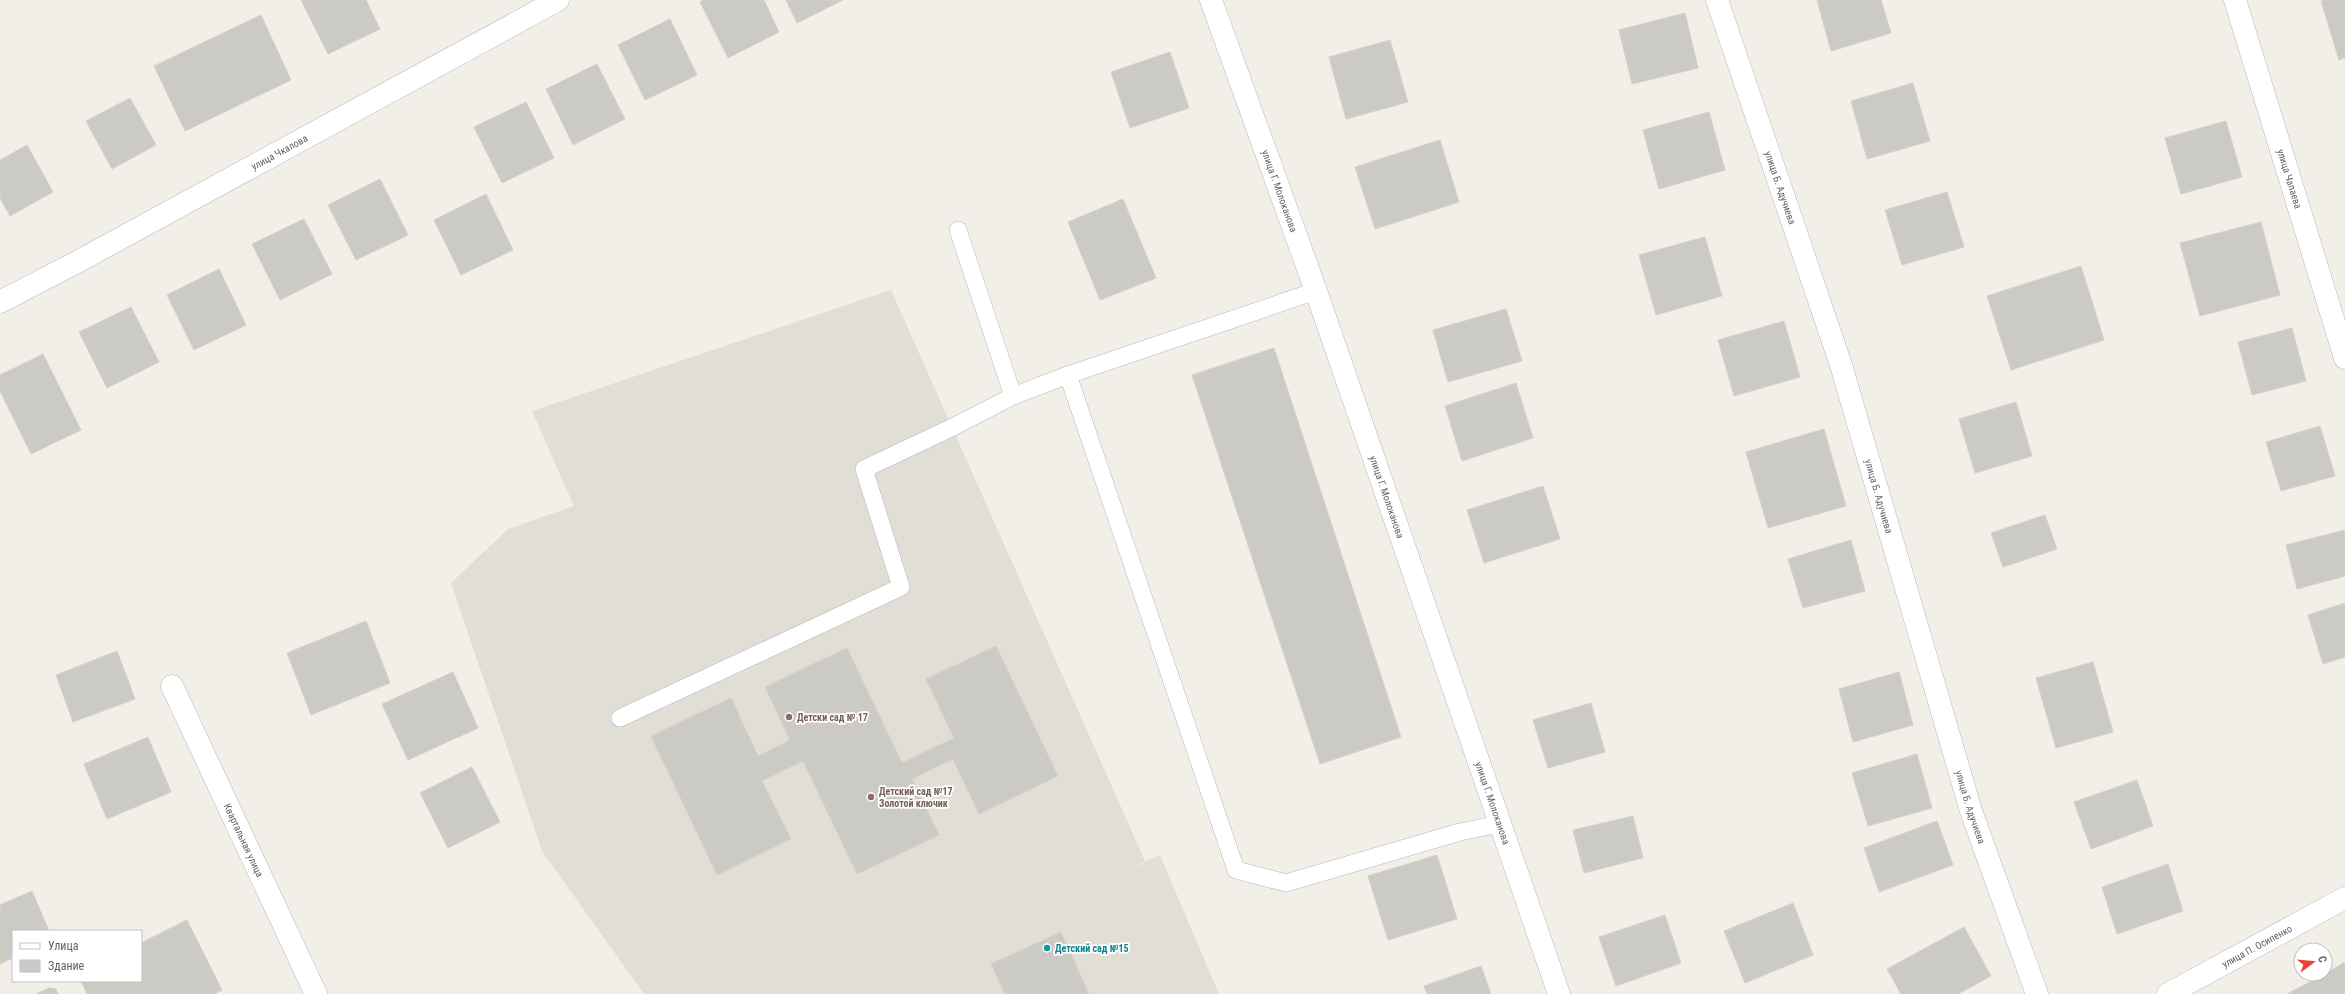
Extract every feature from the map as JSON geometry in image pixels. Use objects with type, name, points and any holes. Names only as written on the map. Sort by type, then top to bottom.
[{"type":"street","name":"улица Чкалова","points":[[0,302],[80,261],[558,0]]},
{"type":"street","name":"улица Г. Молоканова","points":[[1211,0],[1316,291],[1559,994]]},
{"type":"street","name":"улица Б. Адучиева","points":[[1717,0],[1841,365],[1971,811],[2037,994]]},
{"type":"street","name":"улица Чапаева","points":[[2235,0],[2345,358]]},
{"type":"street","name":"Квартальная улица","points":[[172,686],[316,994]]},
{"type":"street","name":"улица П. Осипенко","points":[[2168,994],[2345,898]]},
{"type":"lane","points":[[958,230],[1013,396]]},
{"type":"lane","points":[[620,718],[901,587],[864,469],[953,428],[1013,396],[1068,375],[1316,291]]},
{"type":"lane","points":[[1068,375],[1236,870],[1286,883],[1460,832],[1499,824]]},
{"type":"shaded area","name":"Детски сад № 17","points":[[891,290],[1145,861],[1124,872],[1160,855],[1219,994],[644,994],[542,851],[451,583],[508,529],[574,506],[532,411]]},
{"type":"building","points":[[301,0],[366,0],[380,29],[328,54]]},
{"type":"building","points":[[703,0],[764,0],[779,32],[728,58],[700,2]]},
{"type":"building","points":[[786,0],[843,0],[797,23]]},
{"type":"building","points":[[1817,0],[1881,0],[1891,33],[1831,51]]},
{"type":"building","points":[[2345,0],[2345,58],[2339,60],[2321,1]]},
{"type":"building","points":[[1685,13],[1698,68],[1632,84],[1619,30]]},
{"type":"building","points":[[261,15],[291,80],[185,131],[154,66]]},
{"type":"building","points":[[670,19],[697,75],[645,100],[618,45]]},
{"type":"building","points":[[1390,40],[1408,102],[1346,119],[1329,57]]},
{"type":"building","points":[[1170,52],[1189,108],[1130,128],[1111,72]]},
{"type":"building","points":[[597,64],[625,119],[573,145],[546,89]]},
{"type":"building","points":[[1913,83],[1930,141],[1867,159],[1851,101]]},
{"type":"building","points":[[130,98],[156,145],[112,169],[86,121]]},
{"type":"building","points":[[526,102],[554,158],[502,183],[474,127]]},
{"type":"building","points":[[1709,112],[1725,170],[1659,189],[1643,130]]},
{"type":"building","points":[[2226,121],[2242,177],[2181,194],[2165,138]]},
{"type":"building","points":[[1440,140],[1459,202],[1375,229],[1355,167]]},
{"type":"building","points":[[27,145],[53,192],[10,216],[0,198],[0,160]]},
{"type":"building","points":[[380,179],[408,235],[356,260],[328,205]]},
{"type":"building","points":[[1947,192],[1964,247],[1902,265],[1885,210]]},
{"type":"building","points":[[486,194],[513,250],[461,275],[434,220]]},
{"type":"building","points":[[1123,199],[1156,278],[1100,300],[1068,222]]},
{"type":"building","points":[[304,219],[332,274],[280,300],[252,244]]},
{"type":"building","points":[[2261,222],[2280,295],[2200,316],[2180,243]]},
{"type":"building","points":[[1705,237],[1722,296],[1656,315],[1639,255]]},
{"type":"building","points":[[2081,266],[2104,340],[2011,370],[1987,296]]},
{"type":"building","points":[[219,269],[246,325],[194,350],[167,295]]},
{"type":"building","points":[[131,307],[159,362],[107,388],[79,332]]},
{"type":"building","points":[[1506,309],[1522,361],[1448,382],[1433,330]]},
{"type":"building","points":[[1784,321],[1800,377],[1734,396],[1718,340]]},
{"type":"building","points":[[2292,328],[2306,381],[2252,395],[2238,342]]},
{"type":"building","points":[[1274,348],[1401,737],[1320,764],[1192,375]]},
{"type":"building","points":[[43,354],[81,430],[31,454],[0,391],[0,375]]},
{"type":"building","points":[[1516,383],[1533,438],[1462,461],[1445,406]]},
{"type":"building","points":[[2016,402],[2032,456],[1975,473],[1959,419]]},
{"type":"building","points":[[2320,426],[2335,476],[2281,491],[2266,442]]},
{"type":"building","points":[[1824,429],[1846,506],[1768,528],[1746,452]]},
{"type":"building","points":[[1543,486],[1560,539],[1484,563],[1467,510]]},
{"type":"building","points":[[2045,515],[2057,549],[2003,567],[1991,533]]},
{"type":"building","points":[[2345,530],[2345,576],[2297,589],[2286,545]]},
{"type":"building","points":[[1851,540],[1865,591],[1803,608],[1788,559]]},
{"type":"building","points":[[2345,603],[2345,657],[2323,664],[2308,615]]},
{"type":"building","points":[[366,621],[390,683],[311,715],[287,653]]},
{"type":"building","name":"Детский сад №17 Золотой ключик","points":[[996,646],[1058,776],[979,814],[953,759],[912,779],[939,835],[857,874],[803,761],[762,781],[791,839],[717,875],[651,736],[731,698],[758,756],[790,740],[765,687],[847,648],[902,763],[954,738],[926,679]]},
{"type":"building","points":[[117,651],[135,699],[73,722],[56,675]]},
{"type":"building","points":[[2093,662],[2113,732],[2056,748],[2036,678]]},
{"type":"building","points":[[453,672],[478,728],[408,760],[382,704]]},
{"type":"building","points":[[1899,672],[1913,725],[1853,742],[1839,689]]},
{"type":"building","points":[[1591,703],[1605,752],[1548,768],[1533,720]]},
{"type":"building","points":[[148,737],[171,792],[107,819],[84,764]]},
{"type":"building","points":[[1917,754],[1932,808],[1868,826],[1852,773]]},
{"type":"building","points":[[472,767],[500,822],[448,848],[420,793]]},
{"type":"building","points":[[2137,780],[2153,826],[2091,849],[2074,802]]},
{"type":"building","points":[[1633,816],[1643,858],[1584,873],[1573,830]]},
{"type":"building","points":[[1937,821],[1953,865],[1879,892],[1864,848]]},
{"type":"building","points":[[1437,855],[1457,919],[1388,940],[1368,876]]},
{"type":"building","points":[[2168,864],[2183,911],[2117,934],[2102,887]]},
{"type":"building","points":[[32,891],[49,930],[12,930],[12,958],[0,964],[0,905]]},
{"type":"building","points":[[1793,903],[1813,955],[1745,983],[1724,931]]},
{"type":"building","points":[[1665,915],[1681,963],[1616,986],[1599,937]]},
{"type":"building","points":[[187,920],[222,990],[214,994],[87,994],[81,982],[142,982],[142,942]]},
{"type":"building","points":[[1964,927],[1991,976],[1958,994],[1901,994],[1887,969]]},
{"type":"building","name":"Детский сад №15","points":[[1061,932],[1089,994],[1005,994],[991,964]]},
{"type":"building","points":[[2345,962],[2345,994],[2287,994],[2310,982],[2333,982],[2333,969]]},
{"type":"building","points":[[1481,966],[1491,994],[1427,994],[1424,986]]},
{"type":"building","points":[[49,988],[56,989],[58,994],[36,994]]},
{"type":"place","name":"Детски сад № 17","points":[[789,717]]},
{"type":"place","name":"Детский сад №17 Золотой ключик","points":[[871,797]]},
{"type":"place","name":"Детский сад №15","points":[[1047,948]]}]
